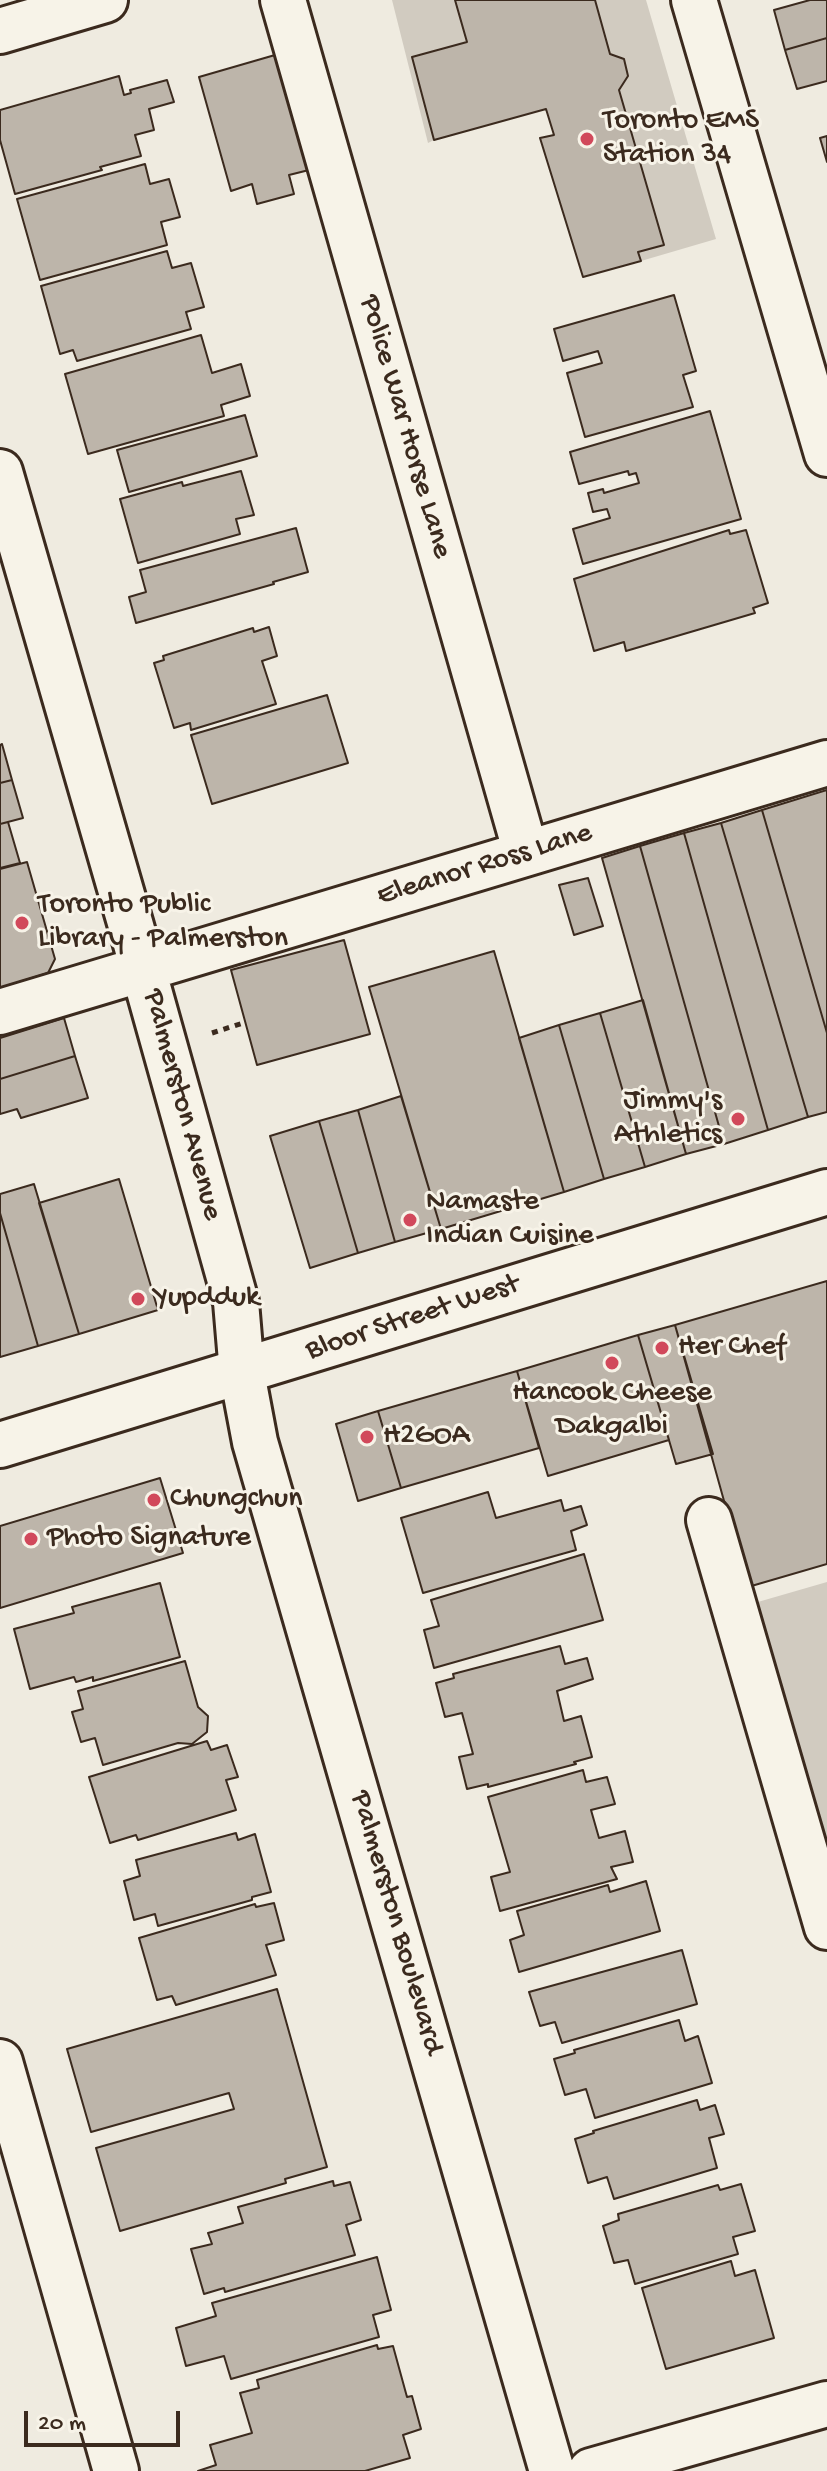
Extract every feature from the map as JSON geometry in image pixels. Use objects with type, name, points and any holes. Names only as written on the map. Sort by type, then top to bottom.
[{"type":"street","points":[[0,31],[105,0]]},
{"type":"street","name":"Police War Horse Lane","points":[[283,0],[526,853]]},
{"type":"street","points":[[694,0],[827,454]]},
{"type":"street","name":"Palmerston Avenue","points":[[0,472],[236,1302],[242,1373]]},
{"type":"street","name":"Eleanor Ross Lane","points":[[0,1012],[827,763]]},
{"type":"street","name":"Bloor Street West","points":[[0,1445],[827,1192]]},
{"type":"street","name":"Palmerston Boulevard","points":[[242,1373],[255,1442],[552,2471]]},
{"type":"street","points":[[709,1520],[827,1927]]},
{"type":"street","points":[[0,2062],[116,2471]]},
{"type":"street","points":[[591,2471],[827,2404]]},
{"type":"path","points":[[200,1036],[246,1022]]},
{"type":"shaded area","points":[[392,0],[455,0],[467,42],[412,57],[434,140],[428,143]]},
{"type":"shaded area","points":[[595,0],[646,0],[716,239],[641,261],[638,252],[663,244],[619,90],[628,76],[624,59],[610,54]]},
{"type":"shaded area","points":[[827,1582],[827,1868],[751,1604]]},
{"type":"building","name":"Toronto EMS Station 34","points":[[455,0],[595,0],[610,54],[624,59],[628,76],[619,90],[664,245],[638,252],[641,261],[583,277],[540,138],[554,135],[546,109],[434,140],[412,57],[467,42]]},
{"type":"building","points":[[810,0],[827,0],[827,38],[785,50],[774,10]]},
{"type":"building","points":[[827,38],[827,81],[797,89],[785,50]]},
{"type":"building","points":[[275,55],[309,170],[289,175],[294,194],[257,204],[252,184],[231,191],[199,77]]},
{"type":"building","points":[[119,76],[124,95],[131,93],[130,90],[167,80],[174,102],[149,109],[154,130],[135,135],[141,156],[15,194],[0,140],[0,110]]},
{"type":"building","points":[[827,136],[827,162],[820,138]]},
{"type":"building","points":[[145,164],[150,184],[169,179],[180,217],[161,222],[167,245],[40,280],[17,199]]},
{"type":"building","points":[[167,251],[172,268],[191,263],[204,307],[186,312],[191,329],[77,361],[73,350],[60,354],[41,286]]},
{"type":"building","points":[[674,295],[696,371],[683,375],[693,407],[585,437],[567,373],[602,363],[598,351],[563,361],[554,329]]},
{"type":"building","points":[[201,335],[212,373],[241,364],[250,396],[221,405],[224,416],[88,454],[65,374]]},
{"type":"building","points":[[710,411],[741,519],[583,564],[573,529],[610,518],[607,509],[593,512],[588,493],[603,489],[604,493],[639,483],[636,473],[629,475],[628,471],[579,484],[570,452]]},
{"type":"building","points":[[245,415],[257,456],[129,492],[117,450]]},
{"type":"building","points":[[241,471],[254,515],[236,519],[240,534],[138,563],[120,499],[182,482],[183,486]]},
{"type":"building","points":[[296,528],[308,572],[136,623],[129,597],[146,592],[140,570]]},
{"type":"building","points":[[729,530],[730,534],[746,530],[768,603],[753,608],[755,613],[626,651],[624,642],[594,651],[574,579]]},
{"type":"building","points":[[269,627],[277,656],[262,661],[276,704],[191,730],[190,723],[174,728],[154,663],[164,660],[163,656],[253,628],[254,632]]},
{"type":"building","points":[[327,695],[348,763],[212,804],[191,735]]},
{"type":"building","points":[[0,745],[12,780],[0,783]]},
{"type":"building","points":[[12,780],[23,818],[0,824],[0,783]]},
{"type":"building","points":[[827,790],[827,1033],[762,810]]},
{"type":"building","points":[[762,810],[827,1033],[827,1112],[808,1117],[721,823]]},
{"type":"building","points":[[8,822],[20,863],[0,868],[0,824]]},
{"type":"building","points":[[721,823],[808,1117],[768,1130],[684,833]]},
{"type":"building","points":[[684,833],[768,1130],[724,1144],[640,846]]},
{"type":"building","points":[[640,846],[724,1144],[686,1154],[602,858]]},
{"type":"building","name":"Toronto Public Library - Palmerston","points":[[27,862],[55,959],[48,973],[0,988],[0,869]]},
{"type":"building","points":[[588,878],[603,926],[574,935],[559,885]]},
{"type":"building","points":[[344,940],[370,1034],[257,1065],[231,970]]},
{"type":"building","points":[[494,951],[564,1192],[441,1229],[369,987]]},
{"type":"building","points":[[643,1000],[686,1154],[645,1167],[600,1013]]},
{"type":"building","points":[[600,1013],[645,1167],[604,1179],[559,1025]]},
{"type":"building","points":[[64,1018],[75,1056],[0,1079],[0,1038]]},
{"type":"building","points":[[559,1025],[604,1179],[564,1192],[519,1038]]},
{"type":"building","points":[[75,1056],[88,1098],[21,1118],[17,1109],[0,1114],[0,1079]]},
{"type":"building","points":[[401,1096],[441,1229],[395,1242],[358,1110]]},
{"type":"building","points":[[358,1110],[395,1242],[358,1253],[319,1121]]},
{"type":"building","points":[[319,1121],[358,1253],[310,1268],[270,1136]]},
{"type":"building","points":[[119,1179],[158,1310],[79,1334],[39,1203]]},
{"type":"building","points":[[34,1184],[79,1334],[38,1346],[0,1213],[0,1194]]},
{"type":"building","points":[[0,1213],[38,1346],[0,1357]]},
{"type":"building","points":[[827,1281],[827,1564],[748,1587],[675,1325]]},
{"type":"building","points":[[675,1325],[713,1454],[676,1464],[638,1335]]},
{"type":"building","points":[[638,1335],[669,1440],[548,1476],[517,1371]]},
{"type":"building","points":[[517,1371],[539,1448],[401,1488],[378,1411]]},
{"type":"building","points":[[378,1411],[401,1488],[358,1501],[336,1424]]},
{"type":"building","points":[[160,1478],[183,1553],[0,1608],[0,1526]]},
{"type":"building","points":[[488,1492],[496,1518],[561,1500],[564,1511],[581,1506],[587,1525],[571,1531],[576,1550],[423,1593],[401,1518]]},
{"type":"building","points":[[584,1554],[603,1620],[434,1668],[424,1630],[439,1626],[431,1600]]},
{"type":"building","points":[[160,1583],[180,1657],[93,1681],[93,1677],[76,1682],[74,1677],[30,1689],[14,1629],[74,1613],[72,1607]]},
{"type":"building","points":[[560,1646],[565,1664],[587,1658],[593,1679],[557,1691],[564,1721],[581,1716],[592,1757],[488,1787],[488,1784],[467,1789],[459,1757],[473,1754],[462,1713],[445,1717],[436,1683],[454,1678],[453,1674]]},
{"type":"building","points":[[185,1661],[198,1707],[208,1716],[207,1732],[192,1744],[178,1743],[103,1765],[95,1738],[81,1742],[72,1712],[83,1709],[78,1691]]},
{"type":"building","points":[[207,1741],[211,1750],[227,1745],[238,1777],[226,1780],[236,1810],[138,1840],[136,1835],[110,1843],[89,1777]]},
{"type":"building","points":[[583,1770],[586,1782],[607,1777],[615,1804],[591,1810],[599,1838],[625,1831],[633,1862],[611,1867],[617,1879],[500,1911],[491,1877],[510,1872],[488,1797]]},
{"type":"building","points":[[236,1833],[238,1840],[255,1834],[271,1892],[158,1926],[155,1914],[134,1920],[124,1881],[140,1876],[136,1860]]},
{"type":"building","points":[[646,1881],[660,1931],[519,1972],[510,1940],[524,1935],[517,1911],[608,1885],[610,1892]]},
{"type":"building","points":[[274,1903],[284,1940],[266,1945],[276,1975],[176,2005],[172,1996],[157,2000],[139,1938],[255,1904],[256,1907]]},
{"type":"building","points":[[682,1950],[697,2004],[562,2043],[555,2022],[540,2026],[529,1992]]},
{"type":"building","points":[[277,1989],[327,2167],[285,2179],[286,2183],[120,2231],[96,2148],[234,2109],[229,2093],[91,2132],[67,2049]]},
{"type":"building","points":[[679,2020],[685,2041],[698,2036],[712,2083],[595,2118],[586,2089],[565,2095],[554,2059],[575,2053],[574,2050]]},
{"type":"building","points":[[697,2100],[700,2110],[715,2105],[724,2134],[709,2138],[717,2168],[614,2199],[607,2177],[588,2183],[575,2139]]},
{"type":"building","points":[[333,2181],[334,2186],[350,2182],[361,2220],[346,2225],[355,2255],[225,2292],[224,2288],[204,2294],[191,2249],[212,2244],[208,2233],[243,2223],[238,2207]]},
{"type":"building","points":[[741,2184],[755,2231],[733,2237],[738,2254],[635,2284],[628,2260],[614,2263],[603,2226],[619,2220],[618,2214],[718,2185],[720,2190]]},
{"type":"building","points":[[377,2257],[391,2310],[373,2315],[379,2337],[231,2379],[224,2356],[186,2366],[176,2328],[216,2316],[212,2303]]},
{"type":"building","points":[[731,2261],[735,2276],[755,2270],[774,2338],[666,2369],[642,2288]]},
{"type":"building","points":[[377,2345],[378,2349],[393,2346],[407,2397],[412,2396],[421,2429],[403,2435],[410,2458],[365,2471],[198,2471],[216,2465],[210,2445],[252,2433],[240,2393],[259,2388],[257,2380]]},
{"type":"place","name":"Toronto EMS Station 34","points":[[587,139]]},
{"type":"place","name":"Toronto Public Library - Palmerston","points":[[22,923]]},
{"type":"place","name":"Jimmy's Athletics","points":[[738,1119]]},
{"type":"place","name":"Namaste Indian Cuisine","points":[[410,1220]]},
{"type":"place","name":"Yupdduk","points":[[138,1299]]},
{"type":"place","name":"Her Chef","points":[[662,1348]]},
{"type":"place","name":"Hancook Cheese Dakgalbi","points":[[612,1363]]},
{"type":"place","name":"H2GOA","points":[[367,1437]]},
{"type":"place","name":"Chungchun","points":[[154,1500]]},
{"type":"place","name":"Photo Signature","points":[[31,1539]]}]
